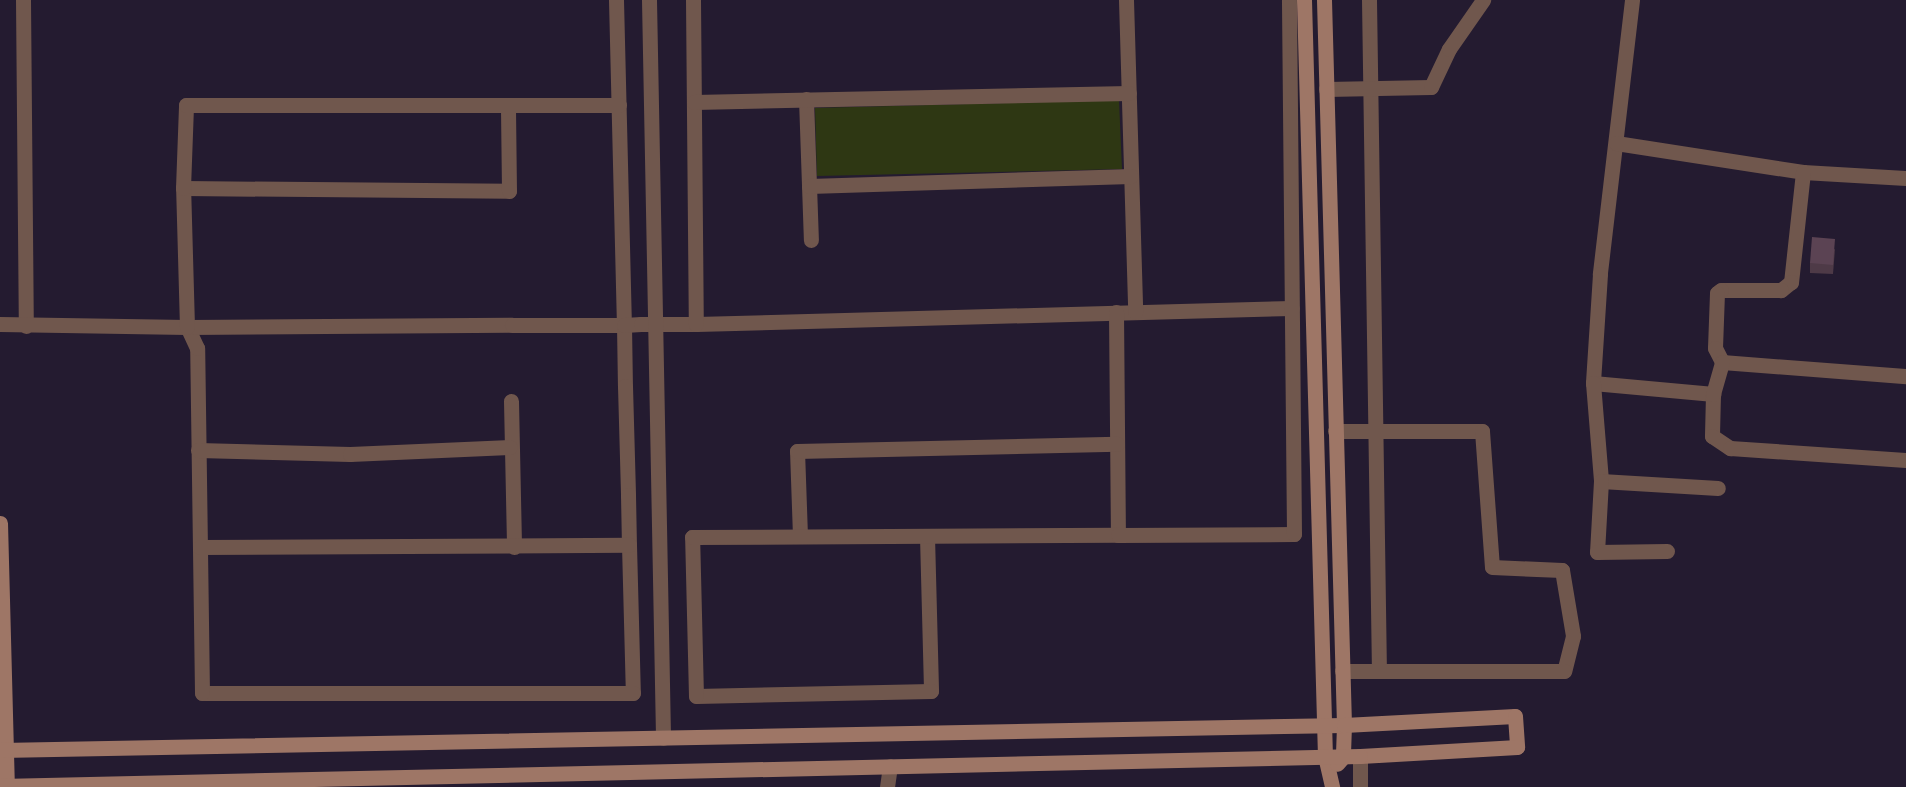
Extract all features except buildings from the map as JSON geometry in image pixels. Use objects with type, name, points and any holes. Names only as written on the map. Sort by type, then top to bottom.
[{"type":"street","points":[[23,0],[26,326]]},
{"type":"street","points":[[616,0],[619,105],[633,693],[202,693],[197,348],[187,327],[183,188],[186,105],[508,108],[619,105]]},
{"type":"street","points":[[649,0],[658,324],[663,738]]},
{"type":"street","points":[[693,0],[696,324]]},
{"type":"street","points":[[1126,0],[1135,312]]},
{"type":"street","points":[[927,536],[931,691],[696,696],[692,537],[1294,534],[1289,0]]},
{"type":"street","points":[[1304,0],[1325,756],[1331,771],[1332,787]]},
{"type":"street","points":[[1324,0],[1344,725],[1343,757],[1331,771]]},
{"type":"street","points":[[1369,0],[1379,671]]},
{"type":"street","points":[[1326,89],[1370,90],[1431,87],[1449,49],[1483,0]]},
{"type":"street","points":[[1632,0],[1600,274],[1593,383],[1601,481],[1597,552],[1667,551]]},
{"type":"street","points":[[694,102],[1129,93]]},
{"type":"street","points":[[806,99],[811,240]]},
{"type":"street","points":[[183,188],[509,191],[508,108]]},
{"type":"street","points":[[1616,143],[1803,172],[1906,178]]},
{"type":"street","points":[[1803,172],[1791,282],[1781,291],[1721,290],[1717,293],[1714,348],[1722,362],[1713,394],[1712,436],[1730,448],[1906,460]]},
{"type":"street","points":[[809,186],[1131,176]]},
{"type":"street","points":[[0,324],[187,327],[624,325],[1292,308]]},
{"type":"street","points":[[1116,312],[1118,535]]},
{"type":"street","points":[[1722,362],[1906,376]]},
{"type":"street","points":[[1593,383],[1713,394]]},
{"type":"street","points":[[511,401],[510,447],[514,547]]},
{"type":"street","points":[[1335,431],[1482,431],[1492,567],[1562,570],[1573,636],[1564,671],[1342,671]]},
{"type":"street","points":[[800,536],[797,451],[1117,444]]},
{"type":"street","points":[[198,450],[350,454],[510,447]]},
{"type":"street","points":[[1601,481],[1718,488]]},
{"type":"street","points":[[0,523],[3,749],[7,787]]},
{"type":"street","points":[[200,547],[629,545]]},
{"type":"street","points":[[0,786],[1343,757],[1517,747],[1515,716],[1325,726],[3,749]]},
{"type":"street","points":[[1360,756],[1360,787]]},
{"type":"street","points":[[887,787],[890,766]]},
{"type":"green space","points":[[1119,100],[1122,169],[817,176],[815,108]]}]
